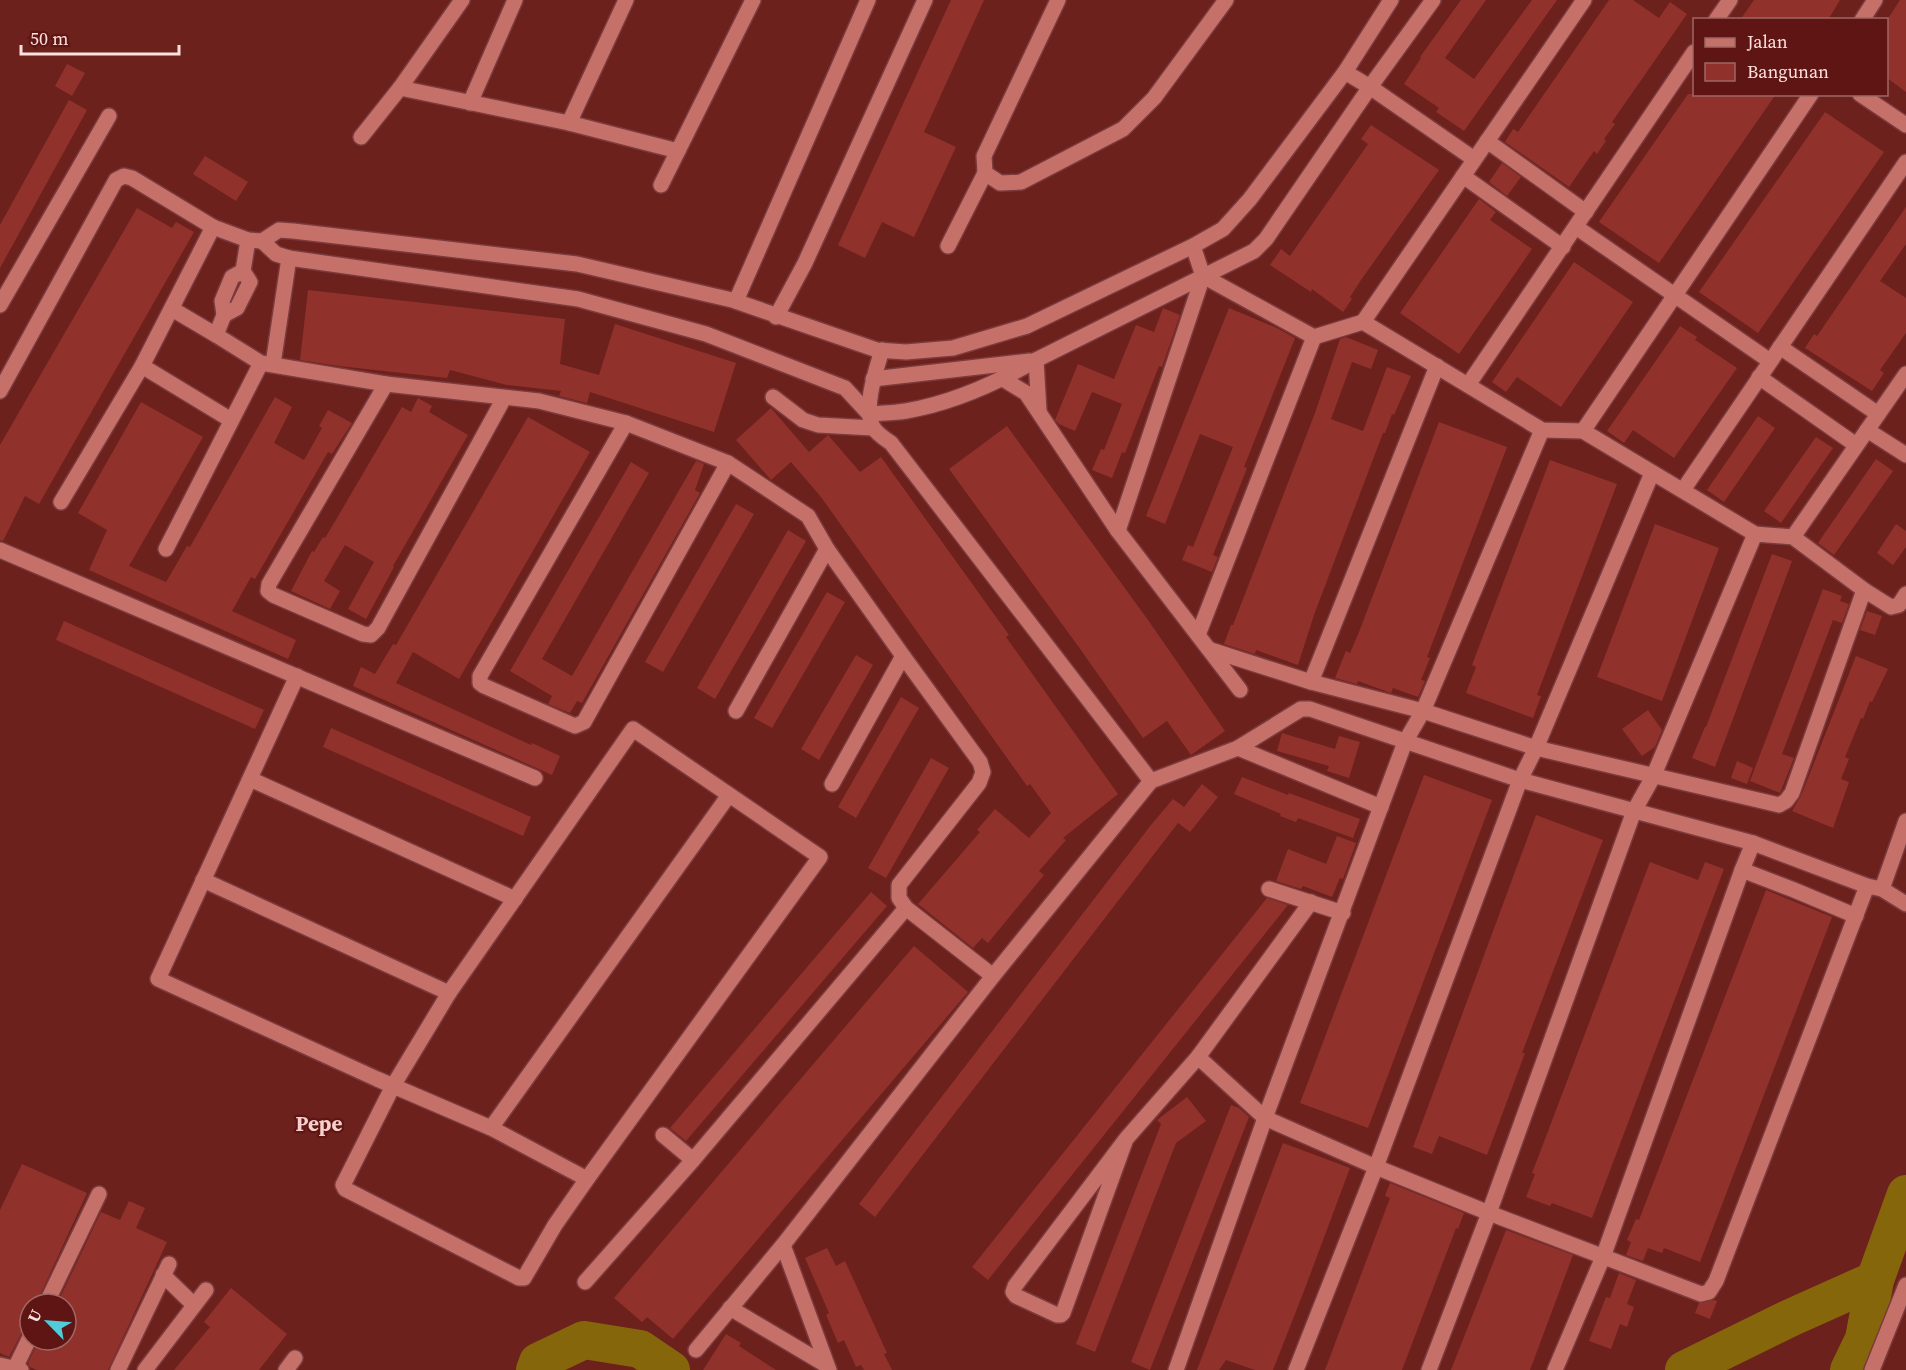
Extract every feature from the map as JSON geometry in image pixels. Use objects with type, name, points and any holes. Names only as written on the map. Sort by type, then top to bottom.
[{"type":"street","points":[[361,137],[400,88],[462,0]]},
{"type":"street","points":[[470,103],[515,0]]},
{"type":"street","points":[[569,123],[626,0]]},
{"type":"street","points":[[661,185],[753,0]]},
{"type":"street","points":[[736,301],[868,0]]},
{"type":"street","points":[[776,317],[805,263],[925,0]]},
{"type":"street","points":[[948,246],[985,173],[984,156],[1058,0]]},
{"type":"street","points":[[985,173],[999,183],[1021,182],[1123,129],[1154,98],[1226,0]]},
{"type":"street","points":[[216,335],[224,315],[237,308],[250,282],[243,271],[255,240],[279,230],[577,264],[736,301],[776,317],[882,350],[906,352],[953,348],[1027,326],[1223,229],[1250,199],[1345,72],[1391,0]]},
{"type":"street","points":[[773,397],[804,420],[818,425],[871,421],[944,401],[1003,379],[1036,360],[1254,250],[1266,238],[1433,0]]},
{"type":"street","points":[[1203,276],[1314,337],[1363,322],[1584,0]]},
{"type":"street","points":[[1863,18],[1875,0]]},
{"type":"street","points":[[1717,18],[1725,2]]},
{"type":"street","points":[[1468,385],[1693,55]]},
{"type":"street","points":[[1345,72],[1474,159]]},
{"type":"street","points":[[400,88],[569,123],[678,151]]},
{"type":"street","points":[[1583,431],[1810,96]]},
{"type":"street","points":[[1863,96],[1906,125]]},
{"type":"street","points":[[0,305],[109,116]]},
{"type":"street","points":[[1487,141],[1586,212]]},
{"type":"street","points":[[1683,490],[1906,162]]},
{"type":"street","points":[[0,391],[116,180],[124,176],[132,178],[213,227],[255,240],[276,255],[578,299],[706,334],[845,388],[891,443],[1151,781]]},
{"type":"street","points":[[1463,176],[1563,246]]},
{"type":"street","points":[[61,502],[142,366],[213,227]]},
{"type":"street","points":[[1576,227],[1770,361]]},
{"type":"street","points":[[1118,531],[1203,276],[1192,246]]},
{"type":"street","points":[[166,549],[231,420],[267,364],[289,258]]},
{"type":"street","points":[[172,309],[267,364],[386,384],[538,401],[626,423],[728,463],[808,516],[828,549],[980,762],[983,772],[980,783],[899,885],[899,898],[906,908],[993,976]]},
{"type":"street","points":[[1363,322],[1542,430],[1583,431],[1755,534],[1793,537],[1864,591],[1891,607],[1899,605],[1906,594]]},
{"type":"street","points":[[1198,635],[1314,337]]},
{"type":"street","points":[[1780,347],[1878,414]]},
{"type":"street","points":[[871,421],[873,379],[882,350]]},
{"type":"street","points":[[873,379],[1036,360]]},
{"type":"street","points":[[1036,360],[1039,412]]},
{"type":"street","points":[[142,366],[231,420]]},
{"type":"street","points":[[1311,682],[1437,366]]},
{"type":"street","points":[[1793,537],[1906,374]]},
{"type":"street","points":[[1759,377],[1856,446]]},
{"type":"street","points":[[1003,379],[1026,393],[1118,531],[1240,690]]},
{"type":"street","points":[[386,384],[269,584],[268,591],[363,634],[371,635],[378,628],[504,398]]},
{"type":"street","points":[[626,423],[480,676],[480,682],[484,686],[575,726],[584,723],[728,463]]},
{"type":"street","points":[[1176,1370],[1265,1118],[1405,742],[1423,711],[1542,430]]},
{"type":"street","points":[[1867,430],[1906,455]]},
{"type":"street","points":[[1296,1370],[1376,1167],[1520,780],[1536,748],[1652,473]]},
{"type":"street","points":[[1429,1370],[1489,1213],[1634,811],[1653,777],[1755,534]]},
{"type":"street","points":[[736,711],[828,549]]},
{"type":"street","points":[[0,550],[535,778]]},
{"type":"street","points":[[1211,650],[1311,682],[1423,711],[1536,748],[1779,806],[1792,793],[1864,591]]},
{"type":"street","points":[[832,784],[903,656]]},
{"type":"street","points":[[297,676],[158,979],[491,1128],[587,1179]]},
{"type":"street","points":[[696,1350],[783,1245],[993,976],[1151,781],[1238,748],[1301,709],[1310,709],[1520,780],[1753,843],[1874,888],[1906,904]]},
{"type":"street","points":[[633,729],[729,795],[820,857],[587,1179],[555,1225],[524,1278],[519,1278],[345,1189],[343,1185],[393,1086],[449,993],[633,729]]},
{"type":"street","points":[[1238,748],[1381,807]]},
{"type":"street","points":[[250,778],[515,899]]},
{"type":"street","points":[[491,1128],[729,795]]},
{"type":"street","points":[[1198,1057],[1265,1118],[1489,1213],[1701,1294],[1709,1292],[1716,1281],[1856,916],[1874,888],[1906,821]]},
{"type":"street","points":[[1555,1370],[1603,1257],[1753,843]]},
{"type":"street","points":[[1742,870],[1856,916]]},
{"type":"street","points":[[203,880],[449,993]]},
{"type":"street","points":[[1269,888],[1343,912]]},
{"type":"street","points":[[1126,1138],[1061,1315],[1016,1296],[1013,1292],[1015,1286],[1126,1138],[1198,1057],[1311,902]]},
{"type":"street","points":[[585,1282],[693,1160],[906,908]]},
{"type":"street","points":[[663,1135],[693,1160]]},
{"type":"street","points":[[52,1292],[99,1194]]},
{"type":"street","points":[[783,1245],[827,1367]]},
{"type":"street","points":[[118,1370],[166,1270],[194,1305]]},
{"type":"street","points":[[1872,1370],[1906,1285]]},
{"type":"street","points":[[145,1370],[206,1290]]},
{"type":"street","points":[[730,1308],[827,1367]]},
{"type":"street","points":[[12,1367],[21,1352]]},
{"type":"building","points":[[951,0],[984,0],[924,132],[956,147],[914,237],[882,222],[865,258],[838,245]]},
{"type":"building","points":[[1461,0],[1486,0],[1445,58],[1474,79],[1532,0],[1557,0],[1464,131],[1436,112],[1439,108],[1404,84],[1420,57]]},
{"type":"building","points":[[1609,0],[1633,0],[1659,18],[1670,2],[1687,14],[1612,122],[1615,124],[1604,139],[1606,141],[1597,154],[1594,151],[1569,187],[1505,142],[1513,129],[1518,132]]},
{"type":"building","points":[[1754,0],[1840,0],[1829,18],[1741,18]]},
{"type":"building","points":[[1900,0],[1906,0],[1906,92],[1888,79],[1888,18]]},
{"type":"building","points":[[67,64],[85,73],[72,96],[55,86]]},
{"type":"building","points":[[1688,94],[1693,94],[1693,96],[1775,96],[1659,263],[1599,222]]},
{"type":"building","points":[[69,100],[87,110],[0,268],[0,225]]},
{"type":"building","points":[[1825,112],[1884,152],[1758,333],[1699,292]]},
{"type":"building","points":[[1371,125],[1439,170],[1361,280],[1343,312],[1312,289],[1311,292],[1270,265],[1281,249],[1290,256],[1368,144],[1361,139]]},
{"type":"building","points":[[205,156],[248,182],[236,201],[193,174]]},
{"type":"building","points":[[1502,163],[1521,177],[1507,196],[1489,182]]},
{"type":"building","points":[[1479,199],[1496,212],[1490,220],[1532,249],[1459,354],[1400,313]]},
{"type":"building","points":[[1906,207],[1906,244],[1880,281],[1906,298],[1906,333],[1880,370],[1884,373],[1872,391],[1805,348],[1814,334],[1817,336]]},
{"type":"building","points":[[137,208],[172,228],[176,222],[194,232],[39,504],[25,496],[3,541],[0,540],[0,445]]},
{"type":"building","points":[[1574,262],[1633,302],[1561,407],[1517,377],[1506,392],[1492,382]]},
{"type":"building","points":[[308,290],[565,319],[560,364],[599,375],[615,324],[736,363],[714,432],[590,392],[587,403],[559,396],[561,391],[507,385],[450,370],[447,378],[300,360]]},
{"type":"building","points":[[1163,308],[1180,315],[1162,367],[1159,366],[1125,453],[1122,452],[1112,478],[1092,470],[1101,449],[1104,450],[1122,404],[1092,392],[1075,431],[1055,420],[1078,364],[1114,379],[1136,325],[1154,332]]},
{"type":"building","points":[[1229,308],[1295,338],[1244,467],[1247,468],[1213,555],[1218,557],[1212,572],[1182,560],[1188,545],[1193,547],[1233,447],[1200,434],[1165,524],[1146,516]]},
{"type":"building","points":[[1680,326],[1697,337],[1695,340],[1737,368],[1674,458],[1633,430],[1624,443],[1607,431]]},
{"type":"building","points":[[1346,337],[1378,350],[1371,369],[1352,362],[1331,419],[1363,431],[1387,367],[1411,376],[1394,415],[1392,414],[1385,433],[1383,433],[1314,615],[1298,665],[1256,650],[1255,654],[1224,644],[1315,413],[1340,339]]},
{"type":"building","points":[[275,397],[292,407],[274,443],[304,460],[322,428],[319,426],[328,410],[352,423],[332,454],[328,452],[255,579],[251,577],[232,611],[296,640],[288,659],[89,570],[107,530],[78,513],[141,402],[203,437],[129,566],[166,582],[187,546],[190,547]]},
{"type":"building","points":[[418,398],[432,406],[429,412],[468,435],[393,566],[366,619],[348,609],[374,562],[345,545],[324,581],[340,591],[330,609],[291,591],[312,551],[314,552],[323,537],[325,538],[402,407],[411,412]]},
{"type":"building","points":[[771,408],[809,452],[828,435],[860,472],[881,457],[1009,635],[1006,637],[1118,794],[1063,838],[1066,840],[1039,871],[1044,875],[988,943],[982,938],[973,948],[918,904],[980,832],[977,830],[995,809],[1029,838],[1051,813],[1030,784],[1027,786],[821,497],[791,462],[771,480],[736,440]]},
{"type":"building","points":[[1758,416],[1775,428],[1724,502],[1707,490]]},
{"type":"building","points":[[528,417],[590,452],[459,679],[413,652],[396,683],[560,756],[552,775],[353,686],[361,667],[375,674],[393,644],[396,645]]},
{"type":"building","points":[[1439,422],[1507,447],[1427,657],[1430,658],[1421,680],[1425,681],[1418,697],[1393,688],[1391,693],[1358,681],[1357,684],[1335,678],[1346,651],[1350,653],[1359,632]]},
{"type":"building","points":[[1007,426],[1148,620],[1225,731],[1191,755],[1167,721],[1143,738],[949,469]]},
{"type":"building","points":[[1816,437],[1833,448],[1781,523],[1764,511]]},
{"type":"building","points":[[1876,459],[1893,471],[1834,555],[1818,543]]},
{"type":"building","points":[[1550,460],[1617,484],[1537,695],[1541,696],[1533,718],[1466,693],[1476,667],[1472,665]]},
{"type":"building","points":[[696,461],[704,464],[695,490],[700,493],[582,703],[577,701],[570,713],[548,704],[552,696],[510,671],[631,462],[649,473],[542,659],[572,676]]},
{"type":"building","points":[[736,504],[754,514],[663,672],[645,662]]},
{"type":"building","points":[[1655,524],[1719,548],[1662,701],[1597,677]]},
{"type":"building","points":[[1896,524],[1906,531],[1906,547],[1893,565],[1877,553]]},
{"type":"building","points":[[788,530],[806,541],[715,699],[697,688]]},
{"type":"building","points":[[1772,554],[1792,561],[1715,767],[1692,758]]},
{"type":"building","points":[[1823,589],[1842,596],[1840,601],[1849,604],[1842,623],[1833,620],[1782,754],[1794,758],[1780,793],[1750,781]]},
{"type":"building","points":[[827,592],[845,602],[772,728],[754,718]]},
{"type":"building","points":[[1867,611],[1882,616],[1875,635],[1860,630]]},
{"type":"building","points":[[64,621],[264,710],[255,729],[56,640]]},
{"type":"building","points":[[856,655],[873,665],[819,760],[801,749]]},
{"type":"building","points":[[1856,656],[1888,669],[1863,719],[1861,718],[1845,757],[1849,759],[1841,779],[1849,782],[1833,828],[1792,811],[1801,796]]},
{"type":"building","points":[[901,697],[919,708],[856,818],[838,807]]},
{"type":"building","points":[[1648,710],[1662,730],[1655,747],[1642,756],[1622,729]]},
{"type":"building","points":[[331,728],[531,817],[523,836],[323,747]]},
{"type":"building","points":[[1282,733],[1335,749],[1339,736],[1360,742],[1349,778],[1327,771],[1329,766],[1277,751]]},
{"type":"building","points":[[931,758],[949,768],[886,878],[868,868]]},
{"type":"building","points":[[1737,761],[1753,768],[1747,784],[1731,778]]},
{"type":"building","points":[[1424,775],[1492,800],[1368,1128],[1300,1103]]},
{"type":"building","points":[[1242,777],[1360,819],[1353,838],[1298,818],[1296,822],[1234,794]]},
{"type":"building","points":[[1202,784],[1218,797],[1190,832],[1178,823],[875,1217],[859,1204],[1151,825],[1173,799],[1184,807]]},
{"type":"building","points":[[1536,815],[1603,840],[1522,1053],[1525,1053],[1487,1155],[1439,1136],[1432,1154],[1413,1147]]},
{"type":"building","points":[[1337,836],[1356,843],[1343,879],[1340,878],[1332,897],[1303,886],[1301,889],[1276,881],[1288,849],[1326,864]]},
{"type":"building","points":[[1650,862],[1698,880],[1705,862],[1724,869],[1592,1218],[1552,1203],[1550,1206],[1526,1197],[1535,1174],[1532,1173]]},
{"type":"building","points":[[1766,890],[1832,917],[1700,1262],[1664,1248],[1662,1253],[1648,1248],[1643,1261],[1626,1255],[1631,1242],[1627,1240],[1636,1219],[1639,1220]]},
{"type":"building","points":[[871,892],[887,906],[686,1141],[670,1128]]},
{"type":"building","points":[[1267,898],[1288,905],[988,1280],[972,1267]]},
{"type":"building","points":[[914,946],[968,992],[673,1339],[647,1317],[642,1322],[614,1298]]},
{"type":"building","points":[[1187,1097],[1206,1121],[1176,1143],[1095,1352],[1076,1344],[1161,1124],[1157,1120]]},
{"type":"building","points":[[1231,1105],[1239,1108],[1249,1117],[1150,1370],[1131,1362]]},
{"type":"building","points":[[1283,1143],[1350,1168],[1304,1291],[1273,1370],[1255,1370],[1226,1360],[1219,1370],[1197,1370]]},
{"type":"building","points":[[22,1164],[87,1193],[42,1292],[18,1292],[18,1340],[9,1357],[0,1353],[0,1210]]},
{"type":"building","points":[[1390,1183],[1464,1213],[1458,1229],[1456,1228],[1402,1370],[1325,1370],[1390,1198],[1385,1196]]},
{"type":"building","points":[[129,1201],[145,1208],[136,1228],[167,1242],[108,1370],[37,1370],[30,1367],[28,1363],[33,1352],[78,1352],[78,1292],[63,1292],[101,1212],[120,1220]]},
{"type":"building","points":[[1506,1230],[1573,1255],[1530,1370],[1451,1370]]},
{"type":"building","points":[[827,1248],[836,1266],[845,1261],[887,1353],[884,1354],[892,1370],[864,1370],[861,1365],[856,1367],[844,1340],[838,1343],[826,1315],[829,1313],[805,1258]]},
{"type":"building","points":[[1619,1273],[1636,1280],[1627,1304],[1634,1307],[1627,1327],[1620,1324],[1611,1349],[1589,1341],[1606,1297],[1610,1298]]},
{"type":"building","points":[[231,1288],[287,1334],[259,1370],[174,1370],[210,1327],[204,1322]]},
{"type":"building","points":[[1717,1301],[1710,1319],[1695,1313],[1699,1303]]},
{"type":"building","points":[[726,1334],[741,1343],[739,1346],[776,1370],[703,1370]]},
{"type":"waterway","points":[[1849,1370],[1864,1339],[1875,1280],[1906,1194]]},
{"type":"waterway","points":[[1684,1370],[1790,1318],[1875,1280]]},
{"type":"waterway","points":[[535,1370],[538,1362],[584,1340],[640,1349],[671,1370]]},
{"type":"district","name":"Pepe","points":[[319,1124]]}]
